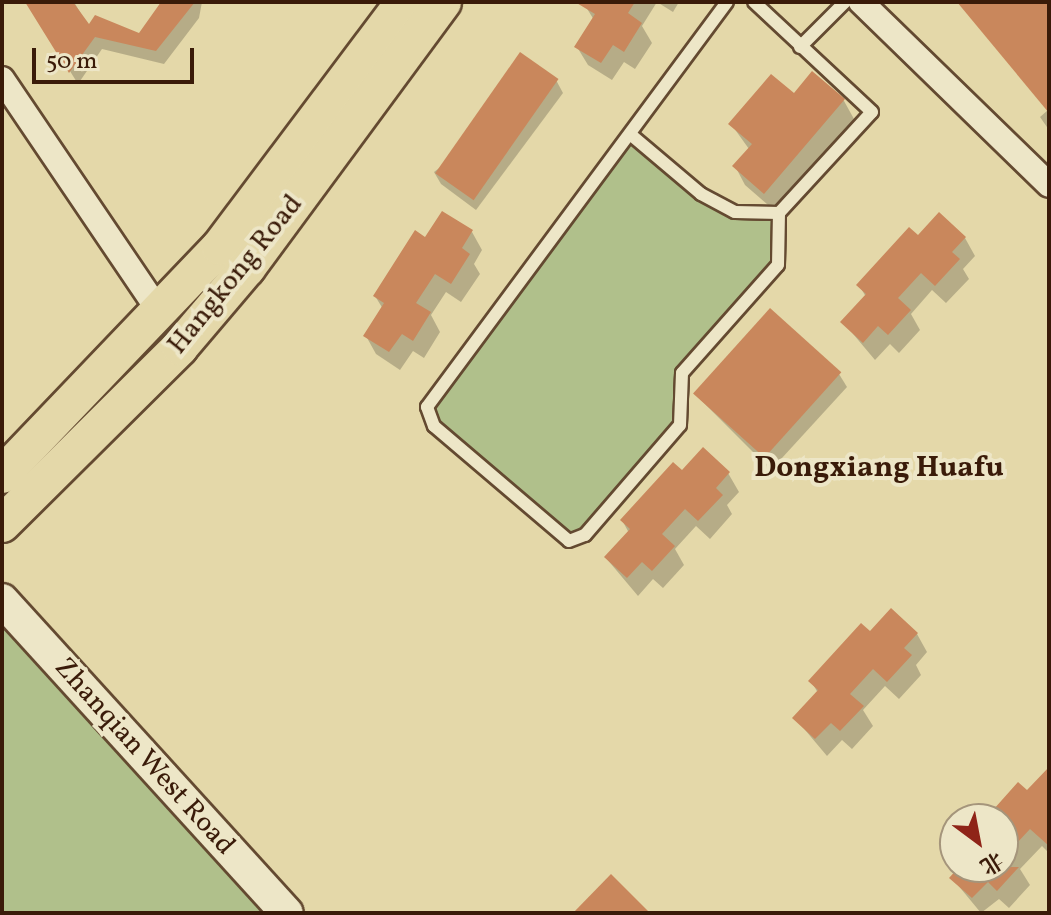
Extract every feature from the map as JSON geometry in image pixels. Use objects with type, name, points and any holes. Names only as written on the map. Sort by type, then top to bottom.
[{"type":"main road","name":"Hangkong Road","points":[[2,475],[161,314],[220,247],[404,2]]},
{"type":"main road","name":"Hangkong Road","points":[[2,524],[180,347],[247,268],[443,2]]},
{"type":"street","points":[[861,2],[1049,185]]},
{"type":"street","points":[[4,85],[161,314]]},
{"type":"street","name":"Zhanqian West Road","points":[[2,600],[287,913]]},
{"type":"lane","points":[[727,2],[427,407],[434,426],[569,541],[585,535],[680,425],[682,373],[778,265],[779,213],[872,112],[754,2]]},
{"type":"lane","points":[[800,47],[845,2]]},
{"type":"lane","points":[[630,134],[701,194],[735,212],[779,213]]},
{"type":"green space","points":[[630,134],[735,212],[779,213],[778,265],[683,373],[680,425],[585,535],[569,541],[434,426],[427,407]]},
{"type":"green space","points":[[2,623],[268,913],[2,913]]},
{"type":"building","points":[[25,2],[73,2],[89,24],[95,15],[139,33],[161,2],[195,2],[156,51],[95,37],[69,73]]},
{"type":"building","points":[[575,2],[635,2],[628,13],[642,23],[624,52],[613,45],[601,63],[574,47],[595,14]]},
{"type":"building","points":[[957,2],[1049,2],[1049,113]]},
{"type":"building","points":[[520,52],[559,79],[474,200],[435,173]]},
{"type":"building","points":[[812,71],[845,99],[764,194],[732,166],[752,144],[728,124],[771,74],[794,93]]},
{"type":"building","points":[[442,211],[473,230],[462,248],[470,254],[451,284],[435,274],[416,303],[431,312],[413,341],[402,334],[389,352],[363,336],[384,303],[373,296],[415,230],[425,237]]},
{"type":"building","points":[[939,212],[966,237],[952,252],[960,259],[935,286],[921,273],[898,298],[911,310],[888,335],[878,326],[863,343],[840,322],[866,294],[856,285],[909,227],[918,235]]},
{"type":"building","points":[[770,308],[841,372],[764,458],[693,393]]},
{"type":"building","points":[[703,447],[730,472],[716,488],[723,495],[698,521],[685,509],[662,534],[675,546],[652,571],[642,562],[627,578],[604,557],[630,529],[620,520],[673,462],[682,470]]},
{"type":"building","points":[[891,608],[918,633],[904,648],[912,655],[887,682],[873,669],[850,694],[864,706],[840,731],[831,723],[815,739],[792,718],[818,690],[808,681],[861,623],[870,631]]},
{"type":"building","points":[[1049,767],[1049,846],[1030,829],[1019,841],[1019,803],[999,803],[1018,782],[1027,790]]},
{"type":"building","points":[[611,874],[650,913],[573,913]]},
{"type":"building","points":[[955,883],[987,883],[972,898]]},
{"type":"building","points":[[989,883],[1004,883],[997,891]]},
{"type":"district","name":"Dongxiang Huafu","points":[[879,468]]}]
